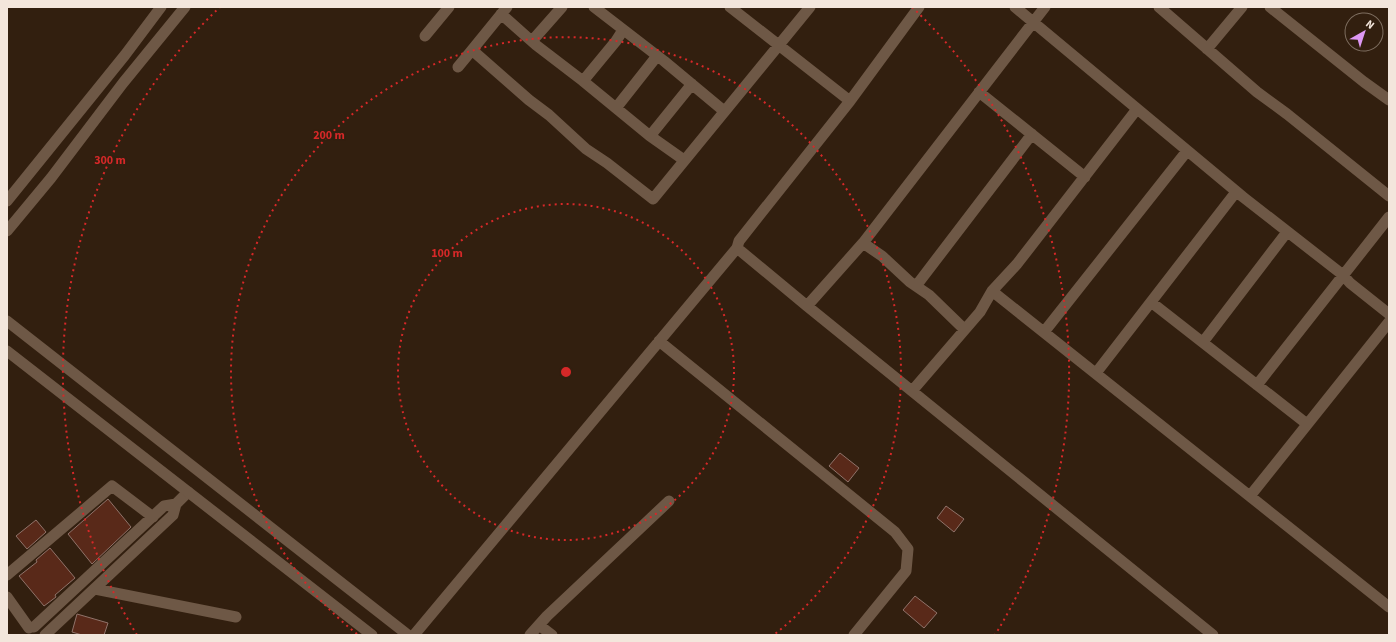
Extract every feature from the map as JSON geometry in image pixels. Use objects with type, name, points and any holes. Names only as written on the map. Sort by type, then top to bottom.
[{"type":"street","points":[[7,201],[126,55],[161,7]]},
{"type":"street","points":[[7,231],[123,83],[185,7]]},
{"type":"street","points":[[425,36],[449,7]]},
{"type":"street","points":[[532,41],[562,7]]},
{"type":"street","points":[[594,7],[724,111]]},
{"type":"street","points":[[730,7],[850,101]]},
{"type":"street","points":[[472,50],[529,100],[549,115],[586,149],[653,198],[810,7]]},
{"type":"street","points":[[414,635],[736,248],[739,240],[850,101],[919,7]]},
{"type":"street","points":[[1015,7],[1236,192],[1343,275],[1350,283],[1389,314]]},
{"type":"street","points":[[807,306],[863,243],[1045,7]]},
{"type":"street","points":[[1159,7],[1257,92],[1287,114],[1389,196]]},
{"type":"street","points":[[1207,49],[1242,7]]},
{"type":"street","points":[[1270,7],[1364,82],[1389,100]]},
{"type":"street","points":[[458,67],[504,10],[532,41],[650,136],[684,160]]},
{"type":"street","points":[[583,81],[616,41],[623,30]]},
{"type":"street","points":[[616,108],[657,56]]},
{"type":"street","points":[[650,136],[692,84]]},
{"type":"street","points":[[979,92],[1086,177]]},
{"type":"street","points":[[912,391],[980,312],[992,291],[1017,264],[1086,177],[1137,109]]},
{"type":"street","points":[[916,286],[1032,134]]},
{"type":"street","points":[[1044,332],[1187,150]]},
{"type":"street","points":[[1096,373],[1236,192]]},
{"type":"street","points":[[1257,385],[1389,216]]},
{"type":"street","points":[[1203,342],[1287,232]]},
{"type":"street","points":[[863,243],[882,256],[916,286],[929,295],[964,329]]},
{"type":"street","points":[[736,248],[1213,635]]},
{"type":"street","points":[[992,291],[1389,607]]},
{"type":"street","points":[[1151,302],[1307,424]]},
{"type":"street","points":[[7,321],[408,635]]},
{"type":"street","points":[[1250,496],[1389,322]]},
{"type":"street","points":[[659,340],[895,532],[908,549],[906,571],[854,635]]},
{"type":"street","points":[[7,351],[372,635]]},
{"type":"street","points":[[7,574],[112,486],[153,517]]},
{"type":"street","points":[[35,632],[95,589],[174,510],[188,492]]},
{"type":"street","points":[[530,635],[669,501]]},
{"type":"street","points":[[35,632],[164,506],[174,510]]},
{"type":"street","points":[[95,589],[236,617]]},
{"type":"street","points":[[7,597],[35,632]]},
{"type":"street","points":[[539,625],[552,635]]},
{"type":"building","points":[[840,453],[859,468],[848,482],[829,466]]},
{"type":"building","points":[[108,499],[131,527],[92,564],[68,534]]},
{"type":"building","points":[[946,506],[964,519],[954,532],[937,518]]},
{"type":"building","points":[[36,520],[46,532],[27,549],[16,536]]},
{"type":"building","points":[[50,548],[75,578],[55,595],[56,597],[44,606],[19,576],[37,562],[36,560]]},
{"type":"building","points":[[915,596],[937,613],[924,628],[903,610]]},
{"type":"building","points":[[77,614],[108,623],[104,635],[82,635],[72,632]]}]
